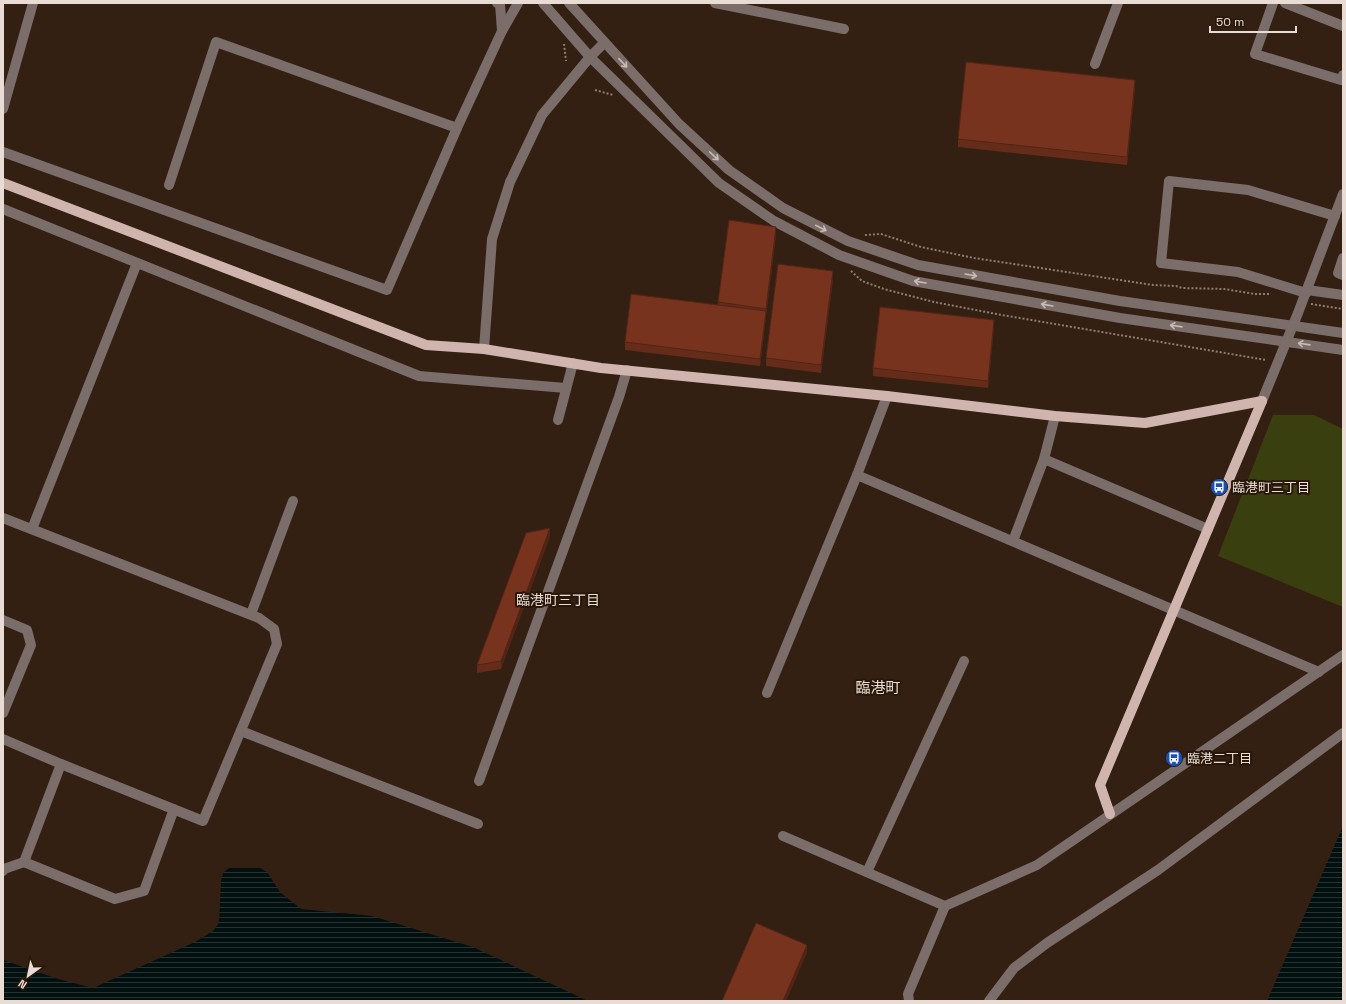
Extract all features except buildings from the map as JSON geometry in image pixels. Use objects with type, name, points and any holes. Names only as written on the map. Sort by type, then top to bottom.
[{"type":"main road","points":[[3,182],[426,345],[484,349],[627,370],[887,396],[1055,416],[1145,423],[1262,401]]},
{"type":"main road","points":[[1110,814],[1100,785],[1262,401]]},
{"type":"street","points":[[3,109],[33,3]]},
{"type":"street","points":[[497,3],[500,4],[502,31]]},
{"type":"street","points":[[3,152],[387,290],[457,128],[502,31],[518,3]]},
{"type":"street","points":[[543,3],[590,57],[719,182],[774,221],[839,255],[913,281],[1120,318],[1343,350]]},
{"type":"street","points":[[569,3],[679,124],[729,170],[783,208],[848,241],[926,266],[1120,301],[1343,333]]},
{"type":"street","points":[[715,3],[844,29]]},
{"type":"street","points":[[1095,64],[1118,3]]},
{"type":"street","points":[[1273,3],[1254,54],[1341,80],[1343,75]]},
{"type":"street","points":[[1289,4],[1343,26]]},
{"type":"street","points":[[169,185],[216,42],[457,128]]},
{"type":"street","points":[[484,349],[492,239],[510,182],[542,115],[590,57],[604,43]]},
{"type":"street","points":[[1335,216],[1248,190],[1169,181],[1161,263],[1238,272],[1306,292],[1343,295]]},
{"type":"street","points":[[1262,401],[1281,357],[1343,194]]},
{"type":"street","points":[[3,209],[419,376],[566,388]]},
{"type":"street","points":[[1343,258],[1338,273],[1343,275]]},
{"type":"street","points":[[32,529],[137,263]]},
{"type":"street","points":[[558,420],[573,363]]},
{"type":"street","points":[[479,781],[619,397],[627,370]]},
{"type":"street","points":[[767,693],[857,475],[887,396]]},
{"type":"street","points":[[1013,541],[1044,459],[1055,416]]},
{"type":"street","points":[[1044,459],[1208,529]]},
{"type":"street","points":[[857,475],[1318,672]]},
{"type":"street","points":[[251,614],[293,501]]},
{"type":"street","points":[[3,518],[251,614],[274,629],[277,644],[203,821],[3,739]]},
{"type":"street","points":[[3,620],[27,630],[31,645],[3,713]]},
{"type":"street","points":[[909,1001],[908,994],[945,906],[1037,865],[1343,655]]},
{"type":"street","points":[[867,872],[964,661]]},
{"type":"street","points":[[241,731],[478,824]]},
{"type":"street","points":[[989,1001],[1014,968],[1047,943],[1158,870],[1343,733]]},
{"type":"street","points":[[24,862],[61,764]]},
{"type":"street","points":[[3,871],[24,862],[115,899],[144,891],[174,809]]},
{"type":"street","points":[[783,836],[945,906]]},
{"type":"path","points":[[861,235],[881,234],[921,247],[974,258],[1153,285],[1176,286],[1182,288],[1224,289],[1254,294],[1275,294]]},
{"type":"path","points":[[1310,304],[1343,309]]},
{"type":"green space","points":[[1273,415],[1314,415],[1343,429],[1343,607],[1218,556]]},
{"type":"shaded area","points":[[1343,826],[1343,1001],[1267,1001]]},
{"type":"shaded area","points":[[229,868],[260,868],[267,872],[280,892],[301,909],[372,916],[473,947],[588,1001],[3,1001],[3,960],[58,979],[93,988],[195,942],[213,931],[219,923],[221,882],[223,873]]},
{"type":"place","name":"臨港町三丁目","points":[[1219,487]]},
{"type":"place","name":"臨港二丁目","points":[[1174,758]]},
{"type":"district","name":"臨港町三丁目","points":[[558,600]]},
{"type":"district","name":"臨港町","points":[[878,688]]}]
